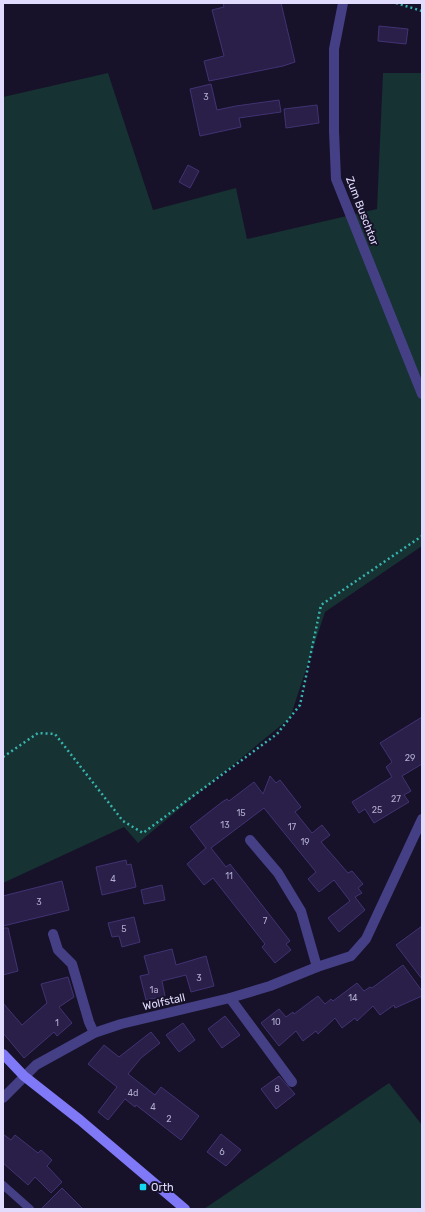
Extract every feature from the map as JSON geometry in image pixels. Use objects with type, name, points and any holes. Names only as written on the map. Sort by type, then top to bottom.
[{"type":"main road","points":[[3,1054],[24,1076],[80,1120],[185,1209]]},
{"type":"street","name":"Zum Buschtor","points":[[343,3],[334,49],[334,131],[336,179],[422,394]]},
{"type":"street","name":"Wolfstall","points":[[24,1076],[36,1065],[94,1033],[121,1024],[230,998],[270,986],[317,967],[351,956],[366,939],[422,819]]},
{"type":"street","points":[[250,840],[278,873],[302,911],[317,967]]},
{"type":"street","points":[[53,934],[58,950],[72,964],[89,1022],[94,1033]]},
{"type":"street","points":[[230,998],[292,1082]]},
{"type":"street","points":[[3,1098],[24,1076]]},
{"type":"lane","points":[[3,1185],[30,1209]]},
{"type":"path","points":[[396,3],[422,11]]},
{"type":"path","points":[[3,757],[38,733],[55,734],[123,821],[142,834],[277,734],[300,706],[321,605],[422,536]]},
{"type":"green space","points":[[108,73],[153,210],[236,188],[247,239],[377,209],[383,73],[422,73],[422,546],[325,612],[290,718],[138,843],[124,827],[3,883],[3,97]]},
{"type":"green space","points":[[389,1083],[422,1125],[422,1209],[204,1209]]},
{"type":"building","points":[[223,3],[281,3],[295,62],[283,66],[209,81],[204,61],[224,56],[212,10],[224,7]]},
{"type":"building","points":[[379,26],[408,29],[406,44],[378,41]]},
{"type":"building","points":[[211,84],[217,110],[279,100],[281,112],[239,118],[241,127],[200,136],[190,89]]},
{"type":"building","points":[[317,105],[319,123],[286,128],[284,109]]},
{"type":"building","points":[[188,165],[199,171],[190,188],[179,182]]},
{"type":"building","points":[[422,717],[422,764],[402,776],[411,791],[404,795],[409,802],[374,823],[365,809],[359,813],[352,802],[392,777],[386,767],[392,762],[380,743]]},
{"type":"building","points":[[270,776],[276,783],[280,780],[301,807],[295,812],[312,833],[322,825],[330,835],[321,842],[348,873],[352,871],[363,884],[358,888],[362,893],[355,897],[365,910],[339,932],[328,918],[350,901],[334,880],[319,892],[308,879],[316,872],[264,808],[211,848],[226,867],[230,864],[290,941],[286,944],[291,950],[275,963],[262,947],[265,944],[213,878],[204,885],[187,864],[206,848],[190,827],[222,802],[227,799],[229,801],[254,782],[263,794]]},
{"type":"building","points":[[126,860],[127,865],[131,864],[136,887],[102,895],[96,867]]},
{"type":"building","points":[[62,881],[69,910],[3,926],[3,896]]},
{"type":"building","points":[[162,885],[165,900],[144,904],[141,890]]},
{"type":"building","points":[[134,917],[140,942],[122,947],[119,936],[112,937],[108,923]]},
{"type":"building","points":[[422,926],[422,979],[396,945]]},
{"type":"building","points":[[3,928],[8,928],[18,971],[3,975]]},
{"type":"building","points":[[172,949],[176,965],[206,956],[214,986],[191,992],[186,975],[162,981],[165,996],[146,1000],[140,976],[149,974],[144,956]]},
{"type":"building","points":[[403,965],[422,991],[422,996],[395,1008],[394,1005],[380,1015],[373,1006],[357,1021],[355,1018],[342,1028],[335,1018],[318,1034],[316,1031],[303,1041],[296,1031],[279,1046],[261,1023],[279,1009],[286,1017],[293,1012],[294,1014],[318,996],[325,1004],[331,999],[333,1001],[357,983],[364,991],[370,987],[372,988]]},
{"type":"building","points":[[68,977],[74,997],[59,1007],[72,1023],[57,1036],[54,1032],[24,1058],[3,1033],[3,1003],[22,1025],[47,1003],[41,984]]},
{"type":"building","points":[[225,1016],[240,1035],[222,1048],[208,1029]]},
{"type":"building","points":[[183,1023],[195,1040],[179,1052],[166,1035]]},
{"type":"building","points":[[151,1032],[160,1043],[141,1058],[128,1074],[155,1095],[161,1087],[199,1116],[181,1140],[136,1105],[135,1107],[125,1099],[108,1120],[98,1112],[117,1087],[88,1064],[104,1045],[119,1057]]},
{"type":"building","points":[[279,1076],[295,1094],[276,1109],[261,1089]]},
{"type":"building","points":[[3,1134],[11,1140],[15,1135],[38,1153],[41,1150],[52,1160],[47,1166],[62,1182],[51,1193],[35,1177],[28,1185],[3,1163]]},
{"type":"building","points":[[221,1134],[241,1150],[226,1166],[207,1152]]},
{"type":"building","points":[[62,1188],[83,1209],[41,1209]]},
{"type":"place","name":"Orth","points":[[143,1187]]}]
